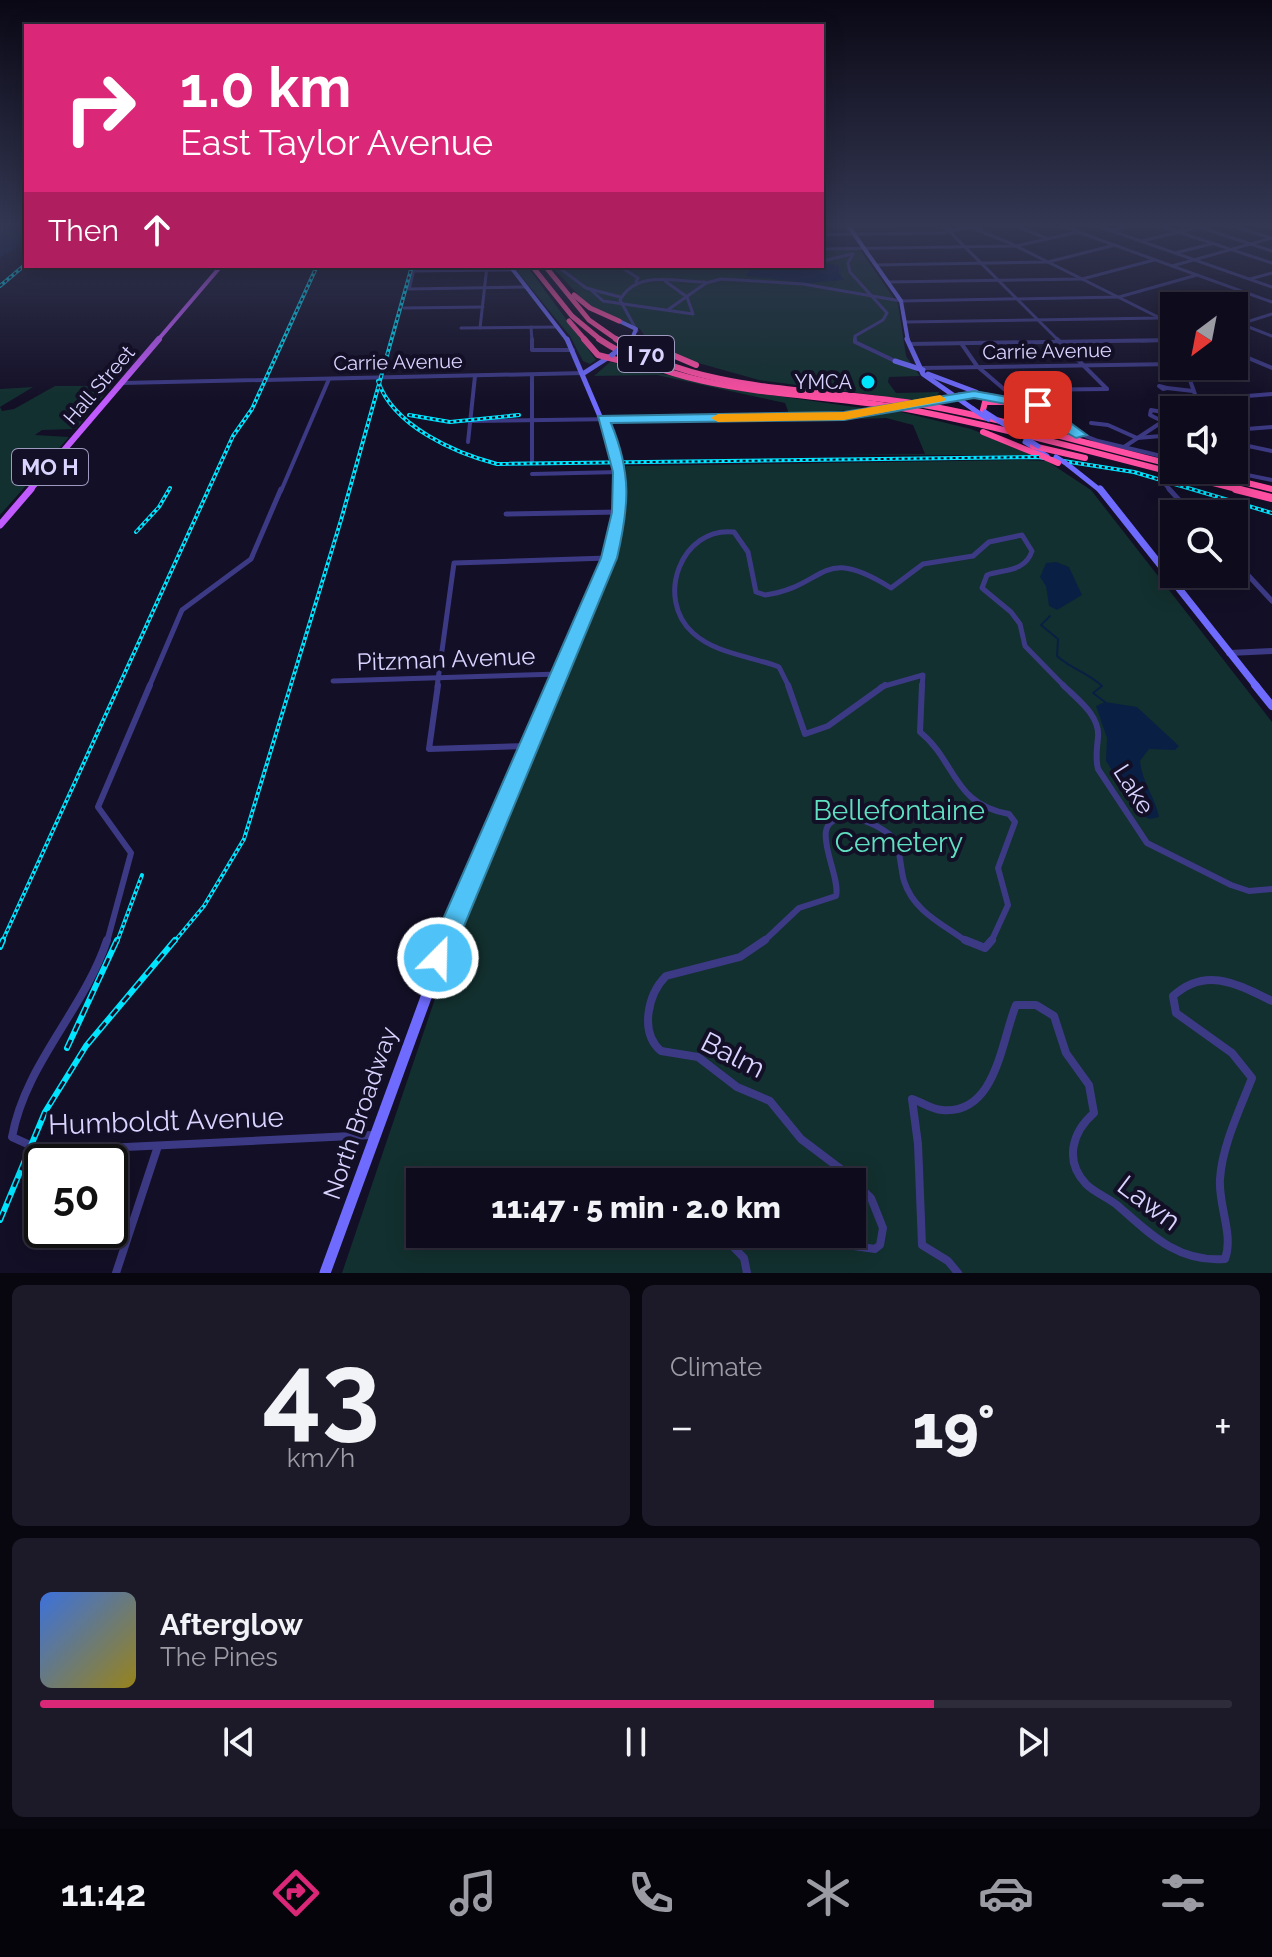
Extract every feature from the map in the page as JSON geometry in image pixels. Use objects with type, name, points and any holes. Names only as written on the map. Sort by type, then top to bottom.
[{"type":"highway","name":"I 70","points":[[545,283],[587,332],[614,348],[699,379],[759,391],[947,417],[1160,465]]},
{"type":"highway","points":[[554,283],[591,328],[625,349],[668,366],[734,383],[926,409],[1160,464]]},
{"type":"highway","name":"I 70","points":[[558,283],[588,319],[629,347],[694,370],[765,384],[984,413],[1160,464]]},
{"type":"highway","points":[[561,283],[590,308],[619,321]]},
{"type":"highway","points":[[565,309],[586,344],[610,356],[699,379]]},
{"type":"highway","points":[[608,317],[628,316]]},
{"type":"highway","points":[[634,336],[700,366],[765,384]]},
{"type":"highway","points":[[1000,400],[1032,409],[1038,416],[1035,422],[1026,424],[984,413],[985,402],[1000,400]]},
{"type":"highway","points":[[1030,403],[1070,434],[1113,450]]},
{"type":"highway","points":[[877,407],[969,428],[1038,449],[1160,466]]},
{"type":"highway","points":[[1038,449],[1061,461]]},
{"type":"highway","name":"I 70","points":[[1237,484],[1272,493]]},
{"type":"highway","name":"I 70","points":[[1242,484],[1272,493]]},
{"type":"main road","name":"Hall Street","points":[[0,525],[206,283]]},
{"type":"main road","name":"North Broadway","points":[[325,1273],[429,981],[609,558],[620,512],[619,467],[584,373],[574,350],[524,283]]},
{"type":"main road","points":[[888,283],[901,301],[909,344],[920,368],[938,386],[1038,449]]},
{"type":"main road","points":[[619,321],[634,336]]},
{"type":"main road","name":"Carrie Avenue","points":[[584,373],[634,336]]},
{"type":"main road","points":[[895,361],[913,356]]},
{"type":"main road","points":[[895,361],[920,368],[965,404],[1038,449]]},
{"type":"main road","points":[[580,364],[598,365]]},
{"type":"main road","points":[[928,374],[955,386],[1030,403]]},
{"type":"main road","points":[[956,396],[994,396]]},
{"type":"main road","points":[[1061,461],[1106,498],[1272,706]]},
{"type":"street","points":[[411,283],[409,289],[527,287]]},
{"type":"street","points":[[480,328],[486,283]]},
{"type":"street","points":[[577,283],[620,297]]},
{"type":"street","points":[[620,297],[634,283]]},
{"type":"street","points":[[590,289],[599,300],[691,314],[693,309],[688,299],[668,283]]},
{"type":"street","points":[[669,309],[709,283]]},
{"type":"street","points":[[794,283],[901,301],[1119,297],[1167,283]]},
{"type":"street","points":[[862,283],[885,306],[887,317],[855,336],[855,342],[895,361]]},
{"type":"street","points":[[961,343],[979,368],[1005,390],[1107,389],[1001,283]]},
{"type":"street","points":[[1091,283],[1160,318]]},
{"type":"street","points":[[1220,283],[1243,292]]},
{"type":"street","points":[[1248,294],[1272,302]]},
{"type":"street","points":[[620,297],[634,336]]},
{"type":"street","points":[[404,308],[483,307]]},
{"type":"street","points":[[619,321],[628,316]]},
{"type":"street","points":[[1248,322],[1272,316]]},
{"type":"street","points":[[905,322],[1160,318]]},
{"type":"street","points":[[531,327],[532,350],[574,350]]},
{"type":"street","points":[[461,328],[558,327]]},
{"type":"street","points":[[1248,327],[1272,336]]},
{"type":"street","points":[[909,344],[1160,341]]},
{"type":"street","points":[[1248,358],[1272,368]]},
{"type":"street","name":"Carrie Avenue","points":[[920,368],[1160,364]]},
{"type":"street","name":"Carrie Avenue","points":[[122,383],[584,373]]},
{"type":"street","points":[[532,375],[532,461]]},
{"type":"street","points":[[468,442],[475,376]]},
{"type":"street","name":"Humboldt Avenue","points":[[329,379],[251,559],[182,610],[98,807],[131,853],[113,924],[91,981],[36,1073],[12,1137],[43,1151],[372,1135]]},
{"type":"street","points":[[1189,380],[1195,396]]},
{"type":"street","points":[[936,399],[941,393],[938,386]]},
{"type":"street","points":[[1167,388],[1193,391]]},
{"type":"street","points":[[1247,396],[1272,394]]},
{"type":"street","points":[[470,421],[839,416],[877,407],[956,396]]},
{"type":"street","points":[[1003,398],[1035,407],[1080,435],[1124,447],[1160,462]]},
{"type":"street","points":[[936,399],[965,404]]},
{"type":"street","points":[[1030,403],[1048,410],[1080,435]]},
{"type":"street","points":[[1160,412],[1151,410],[1150,415],[1160,420]]},
{"type":"street","points":[[1091,423],[1108,425],[1137,438],[1160,436]]},
{"type":"street","points":[[1124,447],[1160,423]]},
{"type":"street","points":[[1248,429],[1272,427]]},
{"type":"street","points":[[1248,446],[1272,451]]},
{"type":"street","points":[[532,474],[619,467]]},
{"type":"street","points":[[1248,475],[1272,480]]},
{"type":"street","points":[[1165,484],[1179,500]]},
{"type":"street","points":[[506,514],[620,512]]},
{"type":"street","name":"Lake","points":[[837,894],[839,880],[829,858],[826,829],[841,818],[864,822],[892,836],[897,844],[903,883],[919,910],[984,950],[998,933],[1008,905],[998,868],[1015,828],[1009,814],[990,811],[965,794],[946,768],[936,745],[920,732],[925,695],[923,675],[886,684],[857,702],[829,727],[805,734],[792,692],[779,667],[717,648],[692,633],[678,616],[673,596],[679,564],[691,547],[726,530],[734,532],[748,552],[758,594],[779,592],[818,569],[835,565],[867,572],[891,588],[923,564],[973,556],[989,542],[1020,534],[1032,551],[1027,563],[987,575],[982,588],[1016,618],[1025,646],[1093,715],[1099,733],[1095,755],[1098,769],[1147,843],[1240,888],[1260,893],[1272,889]]},
{"type":"street","points":[[529,746],[429,749],[454,563],[609,558]]},
{"type":"street","points":[[1248,575],[1272,601]]},
{"type":"street","points":[[1229,653],[1272,651]]},
{"type":"street","name":"Pitzman Avenue","points":[[333,681],[560,674]]},
{"type":"street","name":"Balm","points":[[837,894],[799,908],[754,950],[740,957],[666,976],[659,982],[649,1008],[653,1044],[660,1051],[699,1058],[734,1086],[762,1095],[803,1142],[838,1168]]},
{"type":"street","name":"Lawn","points":[[958,1272],[922,1245],[918,1144],[912,1099],[938,1110],[955,1110],[978,1100],[988,1091],[1003,1034],[1016,1005],[1026,1002],[1042,1007],[1061,1026],[1065,1052],[1087,1078],[1093,1093],[1094,1113],[1077,1126],[1073,1138],[1075,1167],[1083,1181],[1155,1240],[1183,1255],[1214,1261],[1225,1259],[1229,1248],[1220,1199],[1220,1176],[1238,1114],[1251,1086],[1251,1074],[1232,1053],[1176,1013],[1173,996],[1180,987],[1205,976],[1238,984],[1272,1001]]},
{"type":"street","points":[[116,1273],[158,1146]]},
{"type":"street","name":"Balm","points":[[866,1194],[880,1215],[880,1245],[875,1249],[866,1248]]},
{"type":"street","points":[[733,1248],[744,1258],[747,1273]]},
{"type":"green space","points":[[527,283],[540,283],[596,360],[590,364],[583,361],[570,336]]},
{"type":"green space","points":[[568,283],[884,283],[898,304],[906,356],[920,376],[889,377],[888,382],[896,393],[939,392],[937,396],[913,400],[759,380],[684,359],[649,342],[640,329],[588,305]]},
{"type":"green space","points":[[610,362],[735,390],[869,409],[789,414],[785,403],[657,375],[594,376]]},
{"type":"green space","points":[[55,386],[112,386],[76,429],[42,430],[35,435],[69,437],[0,515],[0,407],[2,411],[14,409]]},
{"type":"green space","points":[[33,387],[0,407],[0,389]]},
{"type":"green space","points":[[897,411],[971,429],[1037,455],[831,455],[925,454],[913,425],[886,418],[859,419]]},
{"type":"green space","name":"Bellefontaine Cemetery","points":[[1047,461],[1091,490],[1160,578],[1160,588],[1167,588],[1272,722],[1272,1273],[342,1273],[439,987],[617,554],[627,507],[626,466]]},
{"type":"water","points":[[1056,562],[1069,567],[1082,595],[1057,610],[1049,606],[1046,586],[1040,577],[1046,563]]},
{"type":"water","points":[[1105,702],[1137,707],[1179,746],[1175,750],[1149,749],[1140,761],[1159,817],[1150,819],[1141,815],[1106,761],[1107,738],[1096,706]]},
{"type":"waterway","points":[[1050,616],[1041,625],[1058,639],[1057,656],[1102,686],[1093,693],[1105,702]]},
{"type":"railway","points":[[0,286],[3,283]]},
{"type":"railway","points":[[2,942],[233,436],[252,409],[309,283]]},
{"type":"railway","points":[[379,383],[407,283]]},
{"type":"railway","points":[[174,942],[204,906],[244,839],[379,383]]},
{"type":"railway","points":[[379,383],[397,411],[427,435],[463,453],[497,464],[1038,457],[1134,472],[1272,513]]},
{"type":"railway","points":[[409,415],[450,422],[519,415]]},
{"type":"railway","points":[[136,532],[159,507],[170,488]]},
{"type":"railway","points":[[117,942],[142,875]]},
{"type":"railway","points":[[0,947],[3,940]]},
{"type":"railway","points":[[67,1048],[117,940]]},
{"type":"railway","points":[[0,1220],[45,1112],[86,1046],[175,940]]},
{"type":"slow traffic","points":[[718,418],[844,416],[940,399]]},
{"type":"place","name":"YMCA","points":[[868,382]]},
{"type":"route","points":[[438,958],[609,558],[620,512],[620,472],[603,419],[844,416],[974,394],[1026,403],[1080,435],[1038,405]]}]
